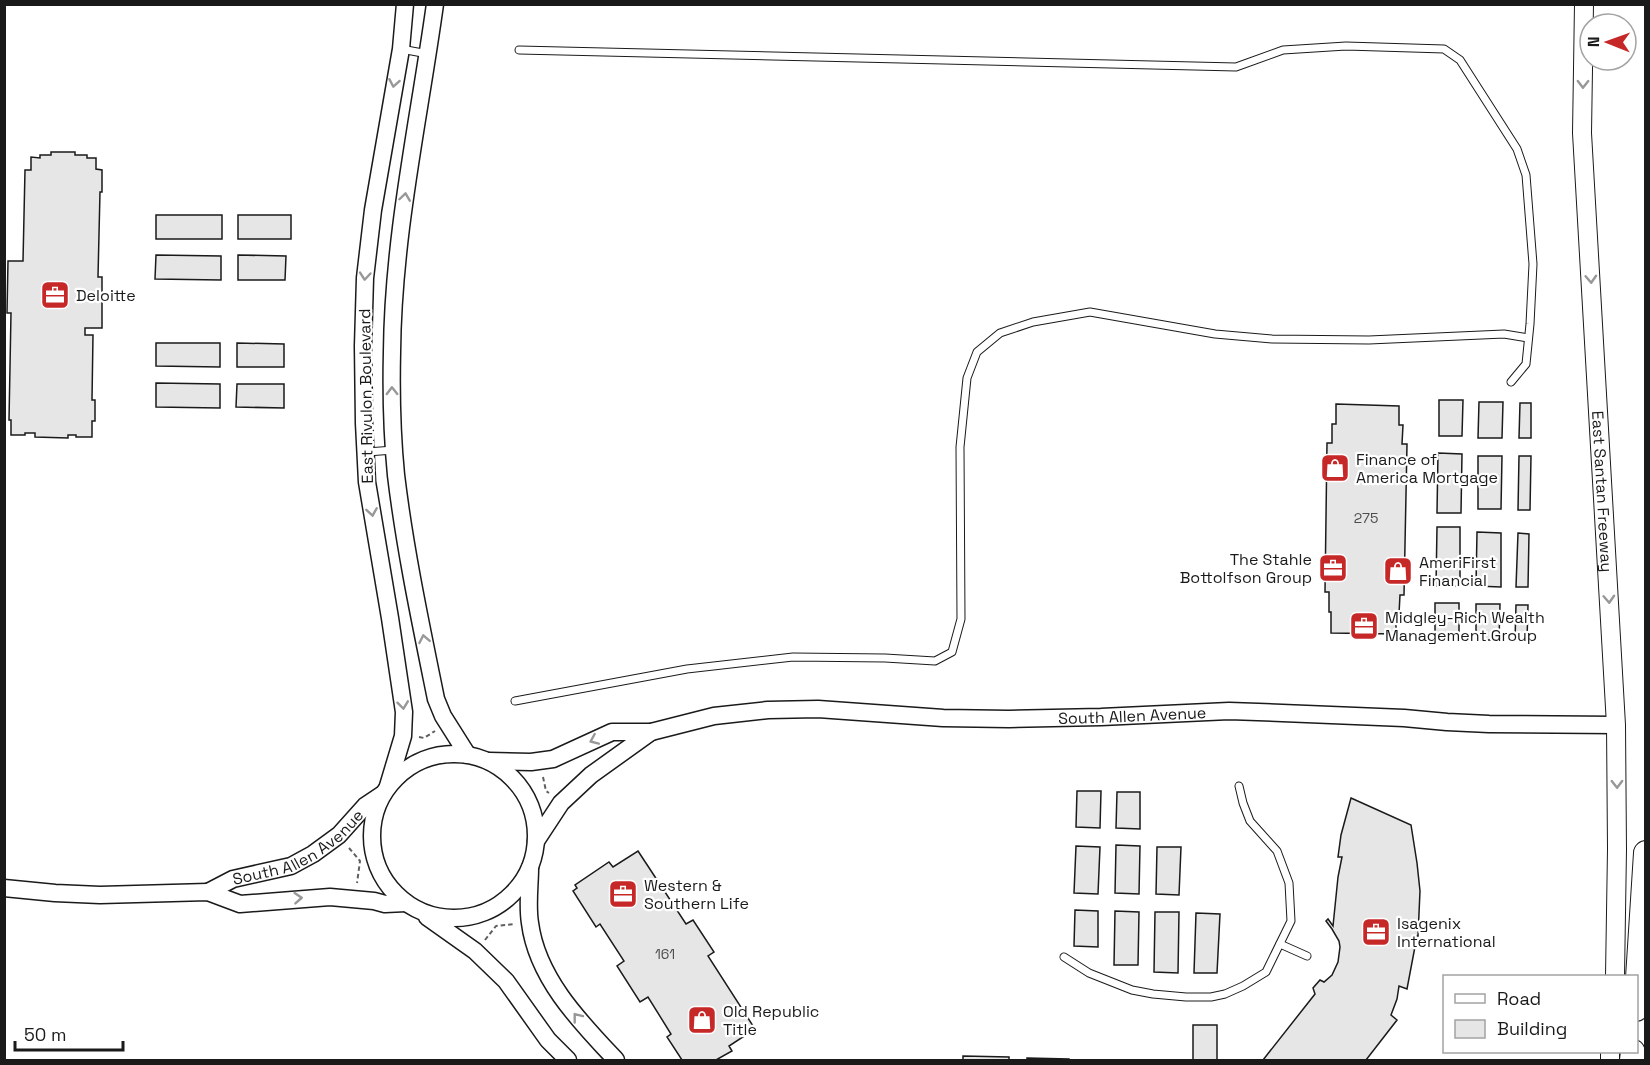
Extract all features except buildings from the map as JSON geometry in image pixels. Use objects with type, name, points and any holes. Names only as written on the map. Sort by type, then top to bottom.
[{"type":"highway","points":[[1638,979],[1646,853]]},
{"type":"main road","name":"East Santan Freeway","points":[[1584,4],[1582,133],[1616,725],[1615,975]]},
{"type":"street","name":"East Rivulon Boulevard","points":[[385,790],[403,736],[404,712],[367,482],[363,346],[365,278],[373,210],[401,49],[405,4]]},
{"type":"street","name":"East Rivulon Boulevard","points":[[435,4],[399,240],[392,351],[394,450],[405,538],[436,699],[443,716],[467,754]]},
{"type":"street","name":"South Allen Avenue","points":[[489,761],[531,762],[553,759],[612,732],[651,732],[714,716],[768,710],[818,709],[954,718],[1009,719],[1250,711],[1489,724],[1616,725]]},
{"type":"street","name":"South Allen Avenue","points":[[536,841],[561,803],[591,775],[651,732]]},
{"type":"street","points":[[568,1060],[548,1040],[506,981],[475,951],[412,907],[387,885],[375,862],[371,836],[375,811],[385,790],[403,771],[422,759],[444,753],[467,754],[489,761],[509,774],[525,794],[534,816],[536,841],[530,867],[529,922],[537,956],[578,1020],[616,1060]]},
{"type":"street","name":"South Allen Avenue","points":[[208,892],[233,879],[291,866],[314,854],[339,835],[365,806],[385,790]]},
{"type":"street","points":[[412,907],[444,918],[470,917],[502,902],[516,890],[530,867]]},
{"type":"street","name":"South Allen Avenue","points":[[4,888],[100,895],[208,892],[240,904],[330,897],[412,907]]},
{"type":"lane","points":[[519,51],[1236,68],[1283,50],[1346,46],[1444,49],[1460,60],[1517,149],[1526,175],[1533,264],[1528,338],[1526,364],[1511,382]]},
{"type":"lane","points":[[401,49],[428,54]]},
{"type":"lane","points":[[515,701],[687,669],[793,657],[935,661],[952,652],[961,619],[960,447],[967,378],[978,352],[1000,333],[1033,322],[1090,312],[1215,334],[1272,339],[1369,340],[1504,334],[1528,338]]},
{"type":"lane","points":[[366,452],[394,450]]},
{"type":"lane","points":[[1064,957],[1089,973],[1132,990],[1186,997],[1211,997],[1225,994],[1266,972],[1290,921],[1289,882],[1277,851],[1250,821],[1239,786]]},
{"type":"lane","points":[[1280,944],[1307,956]]},
{"type":"path","points":[[413,736],[424,738],[436,730]]},
{"type":"path","points":[[543,776],[546,791],[551,795]]},
{"type":"path","points":[[349,847],[360,861],[357,886]]},
{"type":"path","points":[[483,942],[496,926],[519,923]]},
{"type":"place","name":"Deloitte","points":[[55,295]]},
{"type":"place","name":"Finance of America Mortgage","points":[[1335,468]]},
{"type":"place","name":"The Stahle Bottolfson Group","points":[[1333,568]]},
{"type":"place","name":"AmeriFirst Financial","points":[[1398,571]]},
{"type":"place","name":"Midgley-Rich Wealth Management Group","points":[[1364,626]]},
{"type":"place","name":"Western & Southern Life","points":[[623,894]]},
{"type":"place","name":"Isagenix International","points":[[1376,932]]},
{"type":"place","name":"Old Republic Title","points":[[702,1020]]}]
